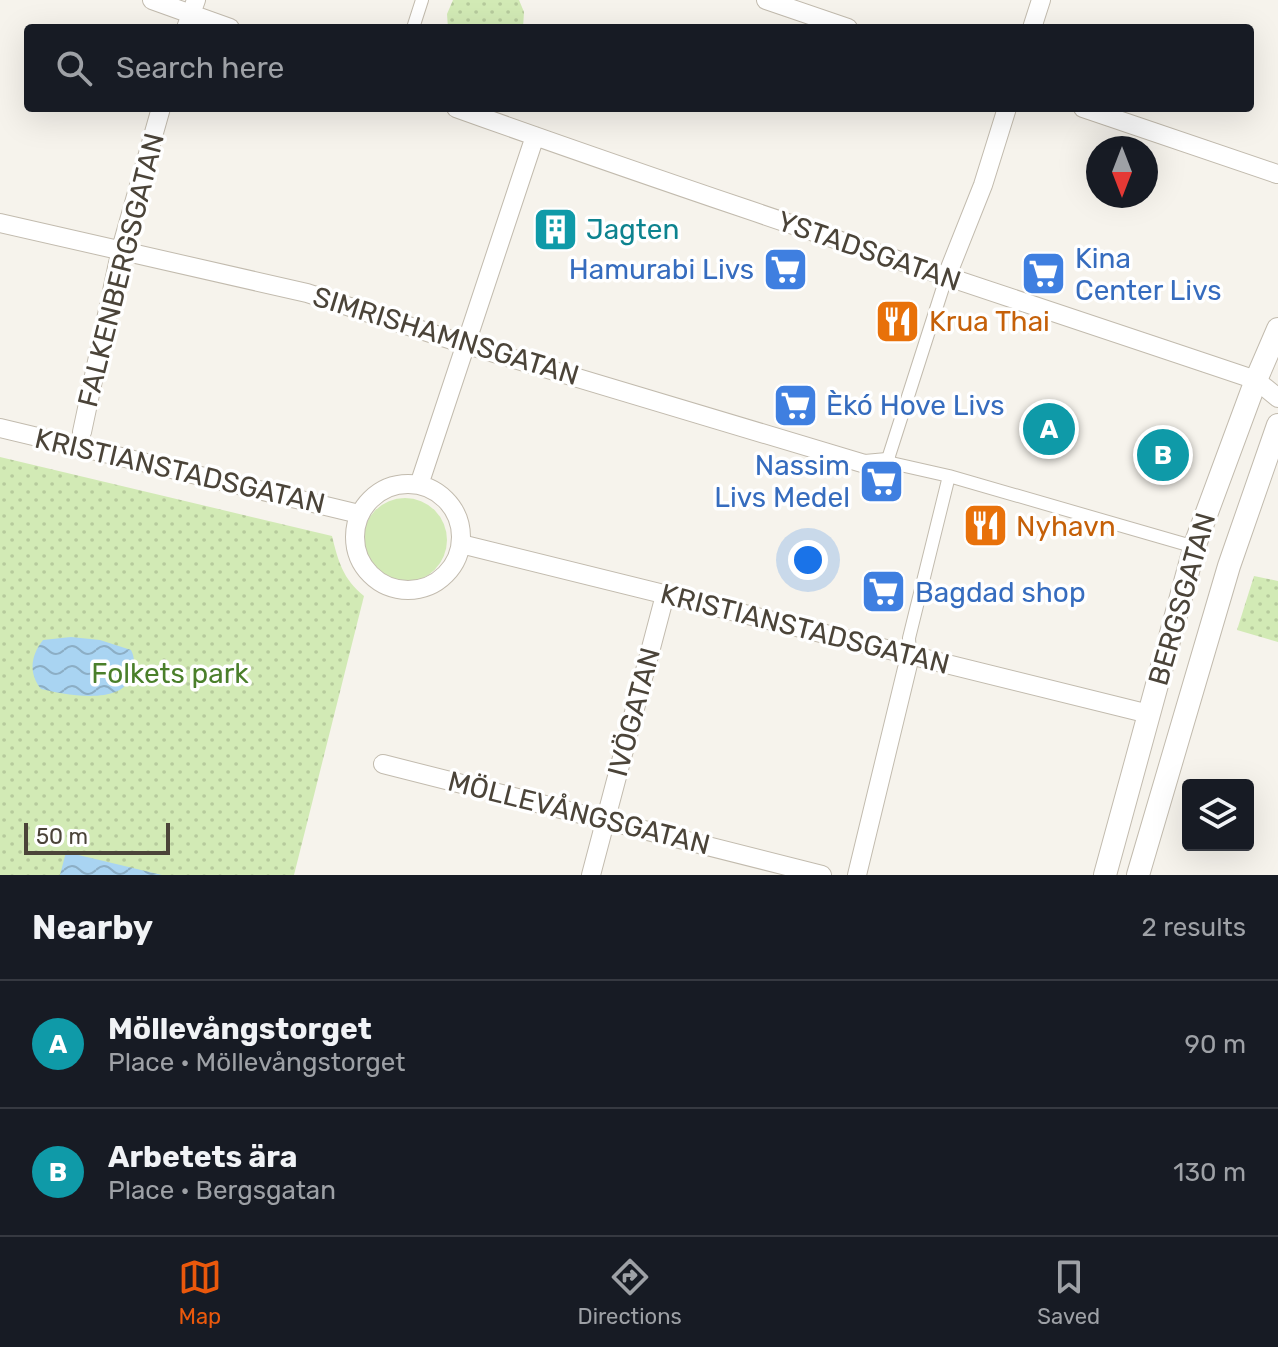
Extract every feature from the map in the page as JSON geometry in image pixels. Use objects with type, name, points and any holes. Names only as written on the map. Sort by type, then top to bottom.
[{"type":"street","points":[[152,0],[219,24]]},
{"type":"street","points":[[414,24],[422,0]]},
{"type":"street","points":[[766,0],[836,24]]},
{"type":"street","points":[[1033,24],[1041,0]]},
{"type":"street","name":"FALKENBERGSGATAN","points":[[82,432],[121,249],[160,112]]},
{"type":"street","name":"YSTADSGATAN","points":[[467,112],[946,278],[1034,304],[1256,380],[1278,398]]},
{"type":"street","points":[[1006,112],[983,185],[946,278],[887,462],[949,476],[1195,547]]},
{"type":"street","points":[[1095,112],[1277,174]]},
{"type":"street","points":[[419,485],[535,136]]},
{"type":"street","name":"SIMRISHAMNSGATAN","points":[[0,223],[307,293],[464,344],[865,464],[887,462]]},
{"type":"street","name":"BERGSGATAN","points":[[1105,875],[1195,547],[1256,380],[1278,329]]},
{"type":"street","name":"BERGSGATAN","points":[[1138,875],[1229,566],[1278,425]]},
{"type":"street","name":"KRISTIANSTADSGATAN","points":[[0,428],[359,514]]},
{"type":"street","points":[[857,875],[910,656],[909,638],[949,476]]},
{"type":"street","points":[[406,483],[419,485],[434,490],[451,505],[461,530],[461,544],[452,567],[433,584],[421,589],[396,589],[374,579],[360,560],[354,537],[359,514],[383,489],[406,483]]},
{"type":"street","name":"KRISTIANSTADSGATAN","points":[[461,544],[1149,714]]},
{"type":"street","name":"IVÖGATAN","points":[[591,875],[665,595]]},
{"type":"street","name":"MÖLLEVÅNGSGATAN","points":[[383,764],[822,875]]},
{"type":"green space","points":[[453,0],[519,0],[524,12],[523,24],[448,24],[447,14]]},
{"type":"green space","name":"Folkets park","points":[[0,457],[332,536],[342,569],[364,596],[294,875],[0,875]]},
{"type":"green space","points":[[405,498],[428,505],[440,517],[447,540],[440,563],[428,575],[405,582],[382,575],[370,563],[363,540],[370,517],[382,505]]},
{"type":"green space","points":[[1254,576],[1278,581],[1278,642],[1237,630]]},
{"type":"water","points":[[71,637],[100,640],[131,650],[134,662],[126,685],[106,695],[92,696],[41,689],[33,670],[39,646],[43,640]]},
{"type":"water","points":[[66,852],[162,875],[60,875]]},
{"type":"place","name":"Jagten","points":[[555,229]]},
{"type":"place","name":"Hamurabi Livs","points":[[785,269]]},
{"type":"place","name":"Kina Center Livs","points":[[1044,274]]},
{"type":"place","name":"Krua Thai","points":[[898,321]]},
{"type":"place","name":"Èkó Hove Livs","points":[[795,405]]},
{"type":"place","name":"Möllevångstorget","points":[[1049,429]]},
{"type":"place","name":"Arbetets ära","points":[[1163,455]]},
{"type":"place","name":"Nassim Livs Medel","points":[[881,481]]},
{"type":"place","name":"Nyhavn","points":[[985,526]]},
{"type":"place","name":"Bagdad shop","points":[[884,592]]}]
